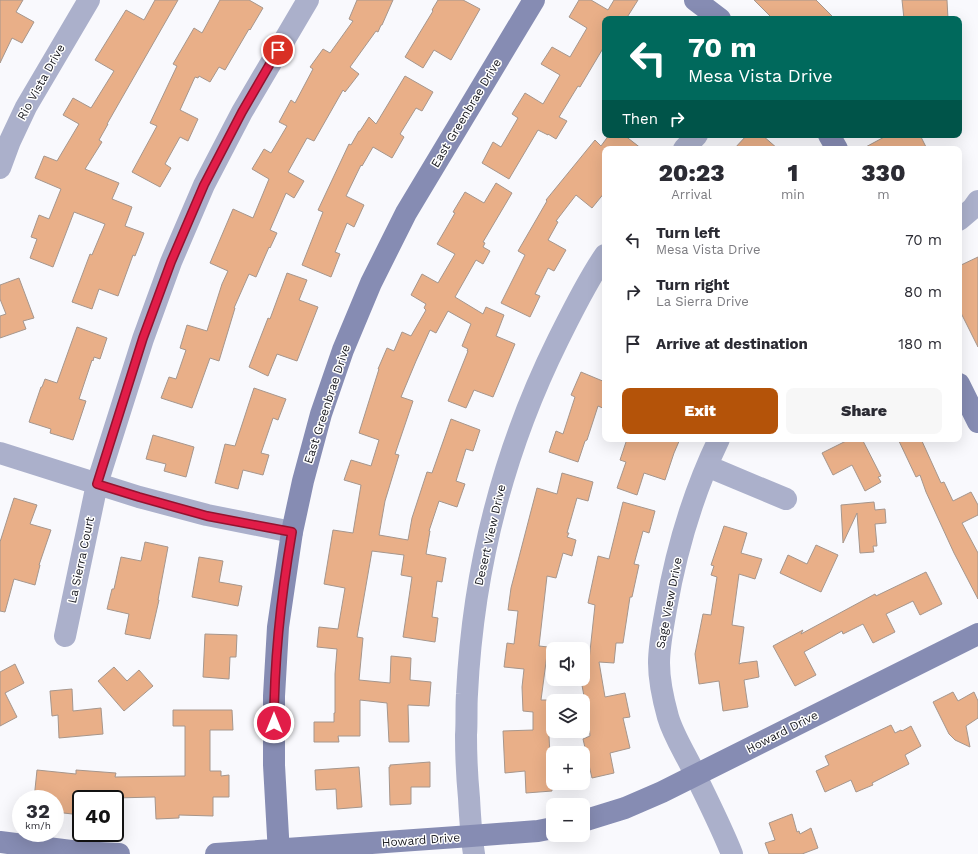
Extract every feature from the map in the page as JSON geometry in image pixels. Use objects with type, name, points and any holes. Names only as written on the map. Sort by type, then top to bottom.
[{"type":"street","name":"Rio Vista Drive","points":[[0,168],[10,141],[26,107],[89,0]]},
{"type":"street","name":"La Sierra Court","points":[[65,636],[97,484],[143,338],[171,262],[204,185],[242,112],[308,0]]},
{"type":"street","name":"East Greenbrae Drive","points":[[279,852],[274,765],[274,696],[278,626],[292,532],[303,481],[321,414],[343,350],[371,283],[406,213],[534,0]]},
{"type":"street","points":[[695,0],[716,16]]},
{"type":"street","points":[[687,146],[694,138]]},
{"type":"street","points":[[962,217],[978,201]]},
{"type":"street","name":"Desert View Drive","points":[[473,845],[466,757],[467,695],[471,640],[479,582],[490,529],[504,477],[522,423],[545,366],[571,312],[602,260]]},
{"type":"street","points":[[962,390],[978,422]]},
{"type":"street","name":"Sage View Drive","points":[[718,442],[687,520],[671,579],[659,662],[662,691],[668,718],[720,824],[732,854]]},
{"type":"street","points":[[0,453],[139,497],[207,516],[292,532]]},
{"type":"street","points":[[707,466],[786,499]]},
{"type":"street","name":"Howard Drive","points":[[590,819],[625,808],[662,792],[978,634]]},
{"type":"street","name":"Howard Drive","points":[[216,854],[473,845],[546,829]]},
{"type":"street","points":[[0,842],[79,853],[119,854]]},
{"type":"building","points":[[0,0],[23,0],[16,12],[34,22],[22,43],[12,38],[0,63]]},
{"type":"building","points":[[155,0],[178,0],[107,124],[99,140],[102,142],[85,169],[119,183],[112,199],[132,207],[125,226],[144,233],[135,256],[133,255],[118,296],[99,289],[92,309],[72,302],[90,254],[92,255],[105,224],[74,212],[53,267],[30,258],[37,239],[31,237],[39,215],[49,219],[61,189],[35,178],[44,156],[57,161],[79,124],[63,115],[73,98],[91,108],[114,71],[95,60],[126,10],[144,20]]},
{"type":"building","points":[[220,0],[249,0],[263,8],[225,70],[219,67],[210,82],[199,76],[198,78],[195,77],[180,110],[198,119],[188,141],[180,137],[165,164],[171,168],[160,187],[132,172],[157,126],[150,123],[177,66],[173,64],[194,28],[202,33]]},
{"type":"building","points":[[357,0],[393,0],[378,32],[376,31],[350,67],[359,74],[345,92],[343,90],[314,141],[307,138],[288,172],[304,181],[294,198],[286,193],[270,230],[277,233],[256,277],[249,274],[234,308],[219,361],[210,358],[192,408],[161,398],[169,377],[176,379],[186,350],[180,348],[187,325],[207,331],[222,284],[228,271],[210,263],[233,209],[253,218],[269,179],[252,169],[264,149],[271,153],[287,126],[279,122],[291,100],[295,103],[313,69],[310,67],[323,49],[330,53],[353,21],[349,19]]},
{"type":"building","points":[[438,0],[463,0],[480,9],[451,60],[434,50],[423,68],[405,57]]},
{"type":"building","points":[[579,0],[591,0],[608,10],[614,0],[638,0],[628,16],[602,16],[602,50],[580,87],[578,86],[559,117],[567,121],[556,139],[538,130],[509,179],[482,163],[493,142],[501,147],[518,118],[512,114],[525,93],[543,104],[560,75],[541,64],[552,47],[570,57],[587,28],[569,17]]},
{"type":"building","points":[[754,0],[816,0],[832,16],[770,16]]},
{"type":"building","points":[[902,0],[947,0],[948,16],[904,16]]},
{"type":"building","points":[[405,76],[433,92],[422,111],[416,108],[400,134],[404,137],[392,158],[373,147],[362,166],[361,165],[346,196],[364,205],[354,227],[347,223],[335,252],[340,254],[331,277],[302,265],[323,212],[318,210],[349,144],[351,145],[369,117],[376,124]]},
{"type":"building","points":[[607,138],[628,138],[638,146],[602,146],[602,196],[592,208],[576,195],[556,221],[558,222],[548,240],[566,250],[554,271],[548,268],[535,294],[540,296],[530,317],[501,303],[525,255],[518,251],[547,201],[546,200],[595,140],[601,146]]},
{"type":"building","points":[[744,138],[765,138],[775,146],[737,146]]},
{"type":"building","points":[[882,138],[922,138],[926,146],[868,146]]},
{"type":"building","points":[[496,183],[512,193],[483,242],[485,243],[483,247],[490,251],[483,264],[476,260],[455,297],[483,314],[486,307],[504,315],[496,336],[515,344],[493,397],[474,390],[466,408],[448,401],[468,351],[468,349],[462,346],[471,324],[448,311],[436,333],[430,330],[401,397],[413,401],[395,454],[399,455],[385,501],[379,535],[408,540],[412,518],[427,472],[432,473],[451,419],[480,430],[473,451],[466,449],[456,481],[465,484],[457,507],[439,501],[429,531],[426,554],[446,558],[442,582],[437,581],[432,617],[438,618],[435,642],[403,637],[412,577],[401,575],[404,555],[372,551],[357,637],[363,638],[359,680],[390,683],[391,656],[411,658],[410,680],[431,682],[429,706],[408,705],[409,742],[389,742],[387,703],[360,700],[360,736],[338,736],[339,742],[314,742],[314,722],[334,722],[335,713],[335,674],[337,649],[317,647],[319,627],[338,629],[345,588],[324,584],[333,530],[353,533],[361,485],[344,480],[351,460],[371,466],[379,440],[359,433],[378,369],[387,348],[394,351],[402,332],[411,336],[426,310],[424,308],[426,304],[411,295],[422,274],[438,283],[455,254],[437,244],[465,192],[484,203]]},
{"type":"building","points":[[978,257],[978,347],[962,315],[962,265]]},
{"type":"building","points":[[287,273],[307,280],[299,300],[318,307],[297,361],[277,354],[268,376],[249,367],[268,318],[270,319]]},
{"type":"building","points":[[19,278],[34,318],[23,321],[26,329],[0,338],[0,316],[6,314],[0,299],[0,285]]},
{"type":"building","points":[[77,327],[107,338],[100,359],[94,357],[93,361],[92,360],[79,399],[86,401],[73,440],[50,433],[51,429],[29,422],[45,379],[57,383]]},
{"type":"building","points":[[581,372],[602,381],[602,408],[598,406],[578,462],[549,452],[556,431],[563,434],[575,397],[571,395]]},
{"type":"building","points":[[254,388],[286,399],[278,420],[273,418],[261,453],[269,455],[263,475],[243,470],[238,489],[215,483],[225,444],[235,446]]},
{"type":"building","points":[[153,435],[194,447],[186,477],[164,471],[166,464],[146,459]]},
{"type":"building","points":[[626,442],[679,442],[665,480],[644,473],[637,495],[617,488],[626,462],[620,460]]},
{"type":"building","points":[[844,442],[864,442],[881,476],[878,477],[881,482],[865,491],[852,465],[833,475],[822,453]]},
{"type":"building","points":[[899,442],[922,442],[941,483],[944,482],[953,501],[971,492],[978,505],[978,515],[962,523],[978,553],[978,599],[954,553],[926,492],[920,475],[916,477]]},
{"type":"building","points":[[562,473],[593,482],[588,501],[577,498],[567,533],[569,533],[567,537],[576,540],[572,556],[563,553],[556,578],[547,576],[539,646],[546,647],[546,662],[541,700],[546,700],[546,738],[549,738],[550,746],[546,746],[546,790],[552,791],[526,793],[525,771],[505,773],[503,731],[533,730],[533,712],[523,711],[522,687],[524,669],[504,667],[507,643],[514,644],[518,611],[508,610],[511,588],[537,488],[557,494]]},
{"type":"building","points":[[14,498],[37,505],[30,524],[51,530],[39,565],[35,585],[14,579],[5,612],[0,611],[0,542]]},
{"type":"building","points":[[623,502],[655,511],[649,533],[643,531],[634,564],[639,565],[632,597],[630,597],[623,643],[616,643],[614,663],[599,662],[605,697],[625,693],[630,717],[623,718],[630,748],[610,753],[614,773],[592,778],[590,769],[590,746],[585,746],[583,739],[590,738],[590,694],[584,694],[582,686],[590,686],[590,651],[595,605],[588,603],[598,556],[609,559]]},
{"type":"building","points":[[874,502],[875,510],[885,509],[886,523],[875,524],[877,546],[873,546],[874,552],[860,553],[857,513],[843,543],[841,505]]},
{"type":"building","points":[[724,526],[747,533],[741,553],[762,559],[755,579],[739,574],[732,625],[744,627],[739,664],[757,661],[759,677],[744,680],[748,707],[723,711],[719,681],[699,684],[695,654],[703,614],[711,615],[717,577],[711,575],[714,566],[711,565]]},
{"type":"building","points":[[145,542],[168,547],[159,600],[150,639],[125,634],[129,614],[107,609],[112,589],[114,589],[121,557],[141,561]]},
{"type":"building","points":[[816,545],[838,555],[821,592],[780,573],[788,555],[807,564]]},
{"type":"building","points":[[199,557],[223,561],[219,582],[242,586],[238,606],[192,597]]},
{"type":"building","points":[[926,572],[942,604],[920,615],[913,601],[886,614],[895,632],[873,643],[863,624],[843,634],[842,631],[804,652],[816,675],[795,686],[773,646],[803,630],[801,634],[875,594],[876,596]]},
{"type":"building","points":[[205,634],[237,635],[236,657],[230,657],[229,679],[203,677]]},
{"type":"building","points":[[15,664],[24,683],[5,693],[17,717],[0,726],[0,672]]},
{"type":"building","points":[[114,667],[127,681],[139,670],[153,686],[124,711],[98,681]]},
{"type":"building","points":[[72,689],[73,711],[101,708],[103,734],[59,738],[58,715],[52,716],[50,691]]},
{"type":"building","points":[[953,692],[958,701],[974,692],[978,701],[978,718],[966,726],[970,747],[955,740],[949,734],[933,702]]},
{"type":"building","points":[[173,710],[232,710],[233,730],[210,730],[210,771],[221,771],[221,776],[229,775],[229,797],[213,797],[213,816],[179,815],[179,818],[156,819],[155,797],[124,798],[124,790],[72,790],[72,814],[64,813],[64,790],[35,790],[37,770],[76,774],[76,770],[116,773],[115,777],[185,776],[185,726],[173,726]]},
{"type":"building","points":[[891,725],[895,733],[911,726],[921,746],[905,755],[909,764],[872,783],[873,785],[856,792],[851,780],[825,792],[816,771],[829,765],[825,756]]},
{"type":"building","points":[[430,762],[430,787],[411,787],[411,804],[390,805],[390,765]]},
{"type":"building","points":[[359,767],[362,807],[337,809],[336,789],[316,790],[315,770]]},
{"type":"building","points":[[792,814],[797,832],[799,831],[800,834],[811,828],[818,848],[802,854],[769,854],[765,843],[775,840],[769,823]]},
{"type":"route","points":[[274,723],[278,626],[292,532],[207,516],[97,484],[143,338],[171,262],[204,185],[242,112],[278,50]]}]
